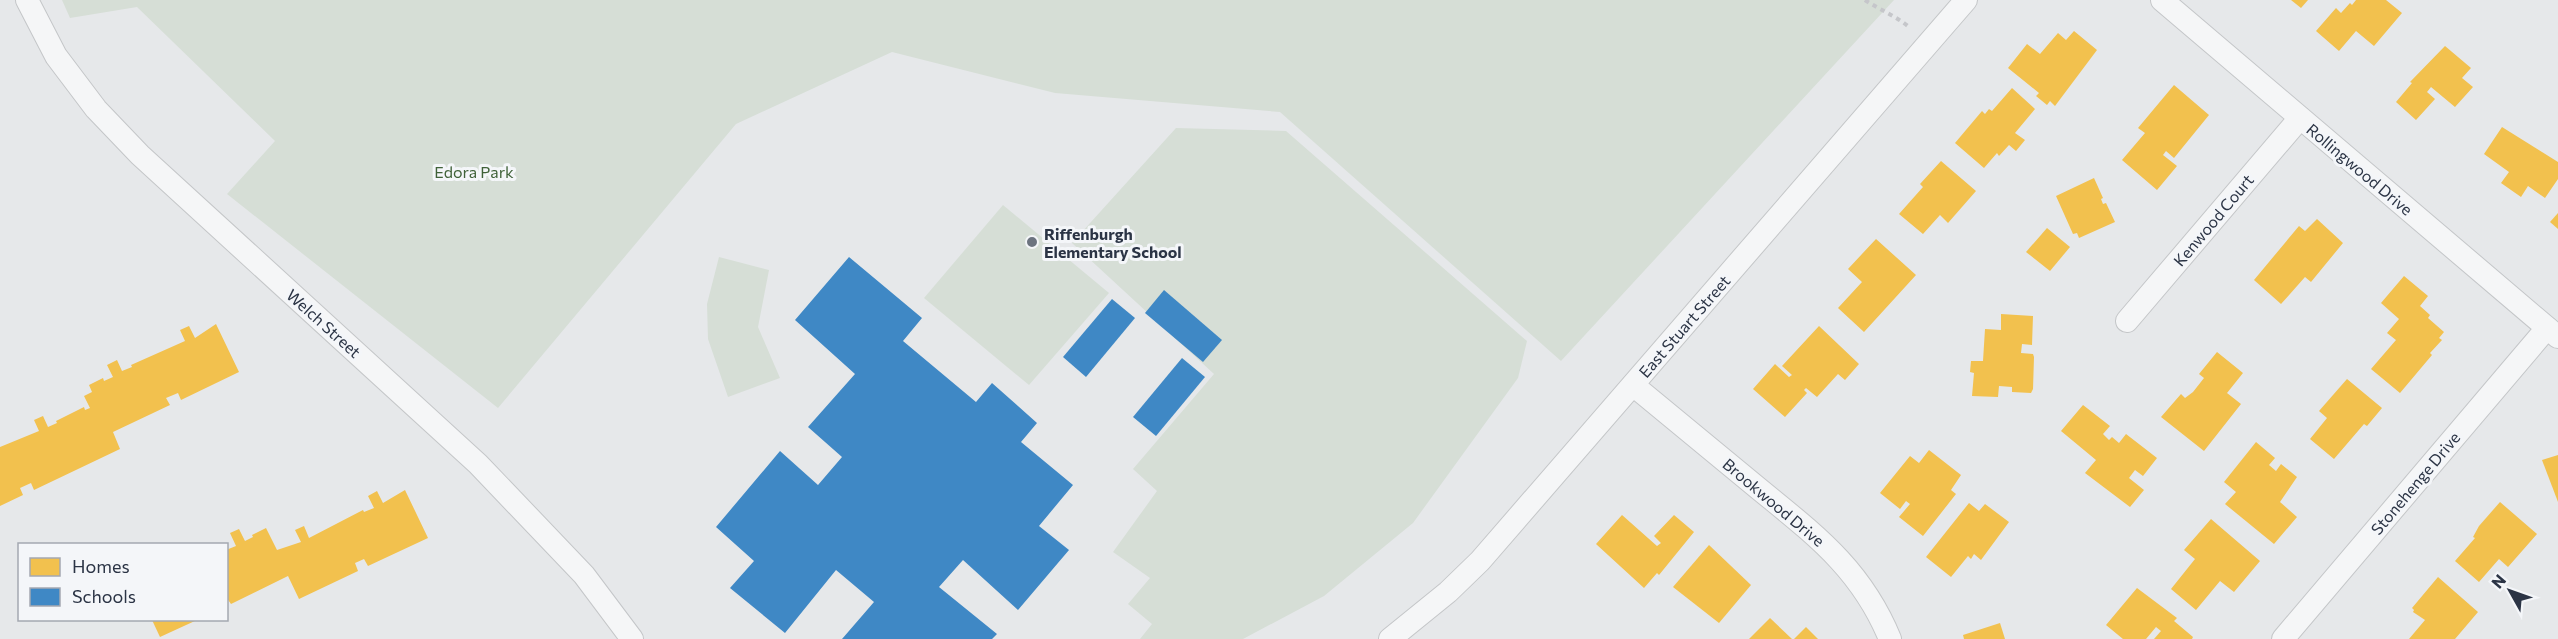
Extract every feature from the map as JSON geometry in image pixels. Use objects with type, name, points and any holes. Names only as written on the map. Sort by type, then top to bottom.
[{"type":"street","name":"Welch Street","points":[[27,0],[56,56],[96,110],[140,155],[478,464],[584,575],[632,639]]},
{"type":"street","name":"East Stuart Street","points":[[1390,639],[1448,592],[1480,561],[1966,0]]},
{"type":"street","name":"Rollingwood Drive","points":[[2162,0],[2552,332]]},
{"type":"street","name":"Kenwood Court","points":[[2127,321],[2300,118]]},
{"type":"street","name":"Stonehenge Drive","points":[[2283,639],[2552,332]]},
{"type":"street","name":"Brookwood Drive","points":[[1633,385],[1827,546],[1856,577],[1879,612],[1890,639]]},
{"type":"path","points":[[1865,0],[1886,14],[1896,16],[1928,44]]},
{"type":"green space","name":"Edora Park","points":[[62,0],[1894,0],[1561,361],[1280,112],[1055,93],[892,52],[736,124],[498,408],[227,194],[275,141],[137,7],[70,18]]},
{"type":"green space","points":[[1176,128],[1286,131],[1527,341],[1518,378],[1413,523],[1324,596],[1243,639],[1140,639],[1152,624],[1128,604],[1150,578],[1113,552],[1157,491],[1133,469],[1214,374],[1072,243]]},
{"type":"green space","points":[[1003,205],[1109,293],[1029,385],[924,298]]},
{"type":"green space","points":[[719,257],[769,270],[758,327],[780,378],[728,397],[708,339],[707,304]]},
{"type":"building: Homes","points":[[2291,0],[2308,0],[2301,8]]},
{"type":"building: Homes","points":[[2356,0],[2386,0],[2402,13],[2374,46],[2356,31],[2339,51],[2316,31],[2336,8],[2341,13]]},
{"type":"building: Homes","points":[[2074,31],[2097,50],[2055,106],[2050,101],[2047,105],[2036,96],[2039,93],[2008,68],[2027,44],[2040,54],[2058,33],[2066,40]]},
{"type":"building: Homes","points":[[2445,46],[2471,68],[2462,78],[2473,87],[2455,107],[2431,87],[2427,92],[2435,99],[2416,120],[2396,102],[2412,83],[2410,82]]},
{"type":"building: Homes","points":[[2174,85],[2209,115],[2174,158],[2166,151],[2163,155],[2177,166],[2157,190],[2122,160],[2145,133],[2138,128]]},
{"type":"building: Homes","points":[[2012,88],[2035,109],[2015,133],[2025,140],[2016,151],[2009,145],[1999,156],[1997,153],[1984,168],[1955,143],[1982,111],[1985,114],[1989,109],[1992,111]]},
{"type":"building: Homes","points":[[2502,127],[2558,162],[2558,179],[2545,198],[2528,186],[2521,197],[2501,183],[2509,172],[2484,154]]},
{"type":"building: Homes","points":[[1941,161],[1976,191],[1948,223],[1940,215],[1923,234],[1899,214],[1923,187],[1920,184]]},
{"type":"building: Homes","points":[[2094,178],[2103,198],[2101,199],[2103,204],[2106,203],[2115,222],[2079,238],[2077,233],[2073,234],[2056,196]]},
{"type":"building: Homes","points":[[2558,213],[2558,229],[2550,222]]},
{"type":"building: Homes","points":[[2317,219],[2343,243],[2311,282],[2305,277],[2281,304],[2254,280],[2299,226],[2305,231]]},
{"type":"building: Homes","points":[[2047,228],[2070,247],[2050,271],[2026,252]]},
{"type":"building: Homes","points":[[1876,239],[1916,275],[1864,332],[1838,308],[1862,282],[1848,269]]},
{"type":"building: Homes","points":[[2404,276],[2428,296],[2420,306],[2430,315],[2428,318],[2444,332],[2439,338],[2442,340],[2430,353],[2432,355],[2400,393],[2371,369],[2396,340],[2387,333],[2399,319],[2381,303]]},
{"type":"building: Homes","points":[[2001,314],[2033,316],[2032,345],[2022,344],[2021,353],[2033,354],[2034,357],[2033,389],[2031,393],[2012,392],[2012,387],[1999,386],[1998,397],[1972,396],[1974,373],[1970,372],[1971,361],[1983,361],[1985,329],[2001,330]]},
{"type":"building: Homes","points":[[216,324],[239,372],[181,400],[178,393],[166,398],[170,405],[113,432],[120,449],[34,490],[31,483],[20,488],[23,495],[0,506],[0,447],[39,431],[34,420],[43,416],[48,427],[84,407],[85,410],[90,408],[84,396],[92,392],[89,385],[103,378],[104,381],[113,377],[107,365],[117,360],[122,371],[185,341],[180,330],[189,326],[195,338]]},
{"type":"building: Homes","points":[[1819,326],[1859,364],[1845,380],[1838,374],[1817,397],[1806,388],[1804,390],[1807,393],[1785,417],[1753,389],[1775,364],[1789,377],[1792,375],[1782,366]]},
{"type":"building: Homes","points":[[2217,352],[2243,373],[2227,393],[2241,404],[2204,451],[2161,417],[2181,394],[2185,398],[2193,392],[2204,378],[2199,374]]},
{"type":"building: Homes","points":[[2347,379],[2382,408],[2367,426],[2364,424],[2334,459],[2310,439],[2327,418],[2319,411]]},
{"type":"building: Homes","points":[[2083,405],[2110,426],[2103,434],[2109,440],[2112,437],[2119,443],[2126,434],[2157,458],[2143,476],[2135,470],[2129,478],[2144,490],[2130,507],[2085,473],[2096,460],[2061,431]]},
{"type":"building: Homes","points":[[2256,442],[2275,458],[2269,465],[2276,471],[2281,464],[2297,477],[2280,502],[2297,517],[2274,544],[2225,504],[2236,492],[2224,482]]},
{"type":"building: Homes","points":[[1929,450],[1961,475],[1951,490],[1956,494],[1923,536],[1899,517],[1910,504],[1906,501],[1900,509],[1880,493],[1910,456],[1919,463]]},
{"type":"building: Homes","points":[[2558,455],[2558,502],[2542,460]]},
{"type":"building: Homes","points":[[405,490],[428,538],[368,566],[364,559],[355,563],[358,571],[299,599],[288,576],[231,604],[228,600],[228,549],[236,546],[230,533],[239,529],[245,541],[266,528],[277,550],[301,542],[295,530],[304,526],[309,538],[363,510],[364,512],[374,508],[368,496],[377,491],[383,503]]},
{"type":"building: Homes","points":[[2500,502],[2537,534],[2508,567],[2499,559],[2479,582],[2455,561],[2475,538],[2473,537],[2479,526]]},
{"type":"building: Homes","points":[[1969,503],[1979,511],[1985,504],[2009,522],[1981,560],[1974,554],[1971,559],[1968,556],[1951,577],[1926,557]]},
{"type":"building: Homes","points":[[1622,515],[1657,546],[1661,543],[1654,536],[1674,515],[1694,532],[1659,575],[1657,573],[1644,588],[1596,544]]},
{"type":"building: Homes","points":[[2211,519],[2260,561],[2234,592],[2220,581],[2196,610],[2171,589],[2195,559],[2184,550]]},
{"type":"building: Homes","points":[[1709,545],[1751,585],[1719,623],[1673,587]]},
{"type":"building: Homes","points":[[2438,577],[2478,612],[2455,639],[2409,639],[2425,620],[2413,612],[2412,608]]},
{"type":"building: Homes","points":[[2137,588],[2177,618],[2174,621],[2193,637],[2192,639],[2154,639],[2161,631],[2156,627],[2146,639],[2123,639],[2106,625]]},
{"type":"building: Homes","points":[[1770,618],[1792,639],[1749,639]]},
{"type":"building: Homes","points":[[152,621],[195,621],[160,637]]},
{"type":"building: Homes","points":[[2000,623],[2005,639],[1964,639],[1963,635]]},
{"type":"building: Homes","points":[[1806,627],[1818,639],[1794,639]]},
{"type":"building: Schools","points":[[849,257],[922,318],[903,341],[976,402],[992,383],[1037,423],[1021,442],[1073,485],[1039,526],[1069,550],[1018,610],[963,560],[939,587],[997,634],[992,639],[842,639],[874,602],[836,570],[785,633],[730,588],[754,561],[716,527],[780,451],[818,485],[842,457],[808,427],[855,374],[795,320]]},
{"type":"building: Schools","points":[[1164,290],[1222,340],[1203,362],[1145,313]]},
{"type":"building: Schools","points":[[1112,299],[1135,318],[1086,377],[1063,357]]},
{"type":"building: Schools","points":[[1182,358],[1205,377],[1156,436],[1133,417]]},
{"type":"place","name":"Riffenburgh Elementary School","points":[[1032,242]]}]
